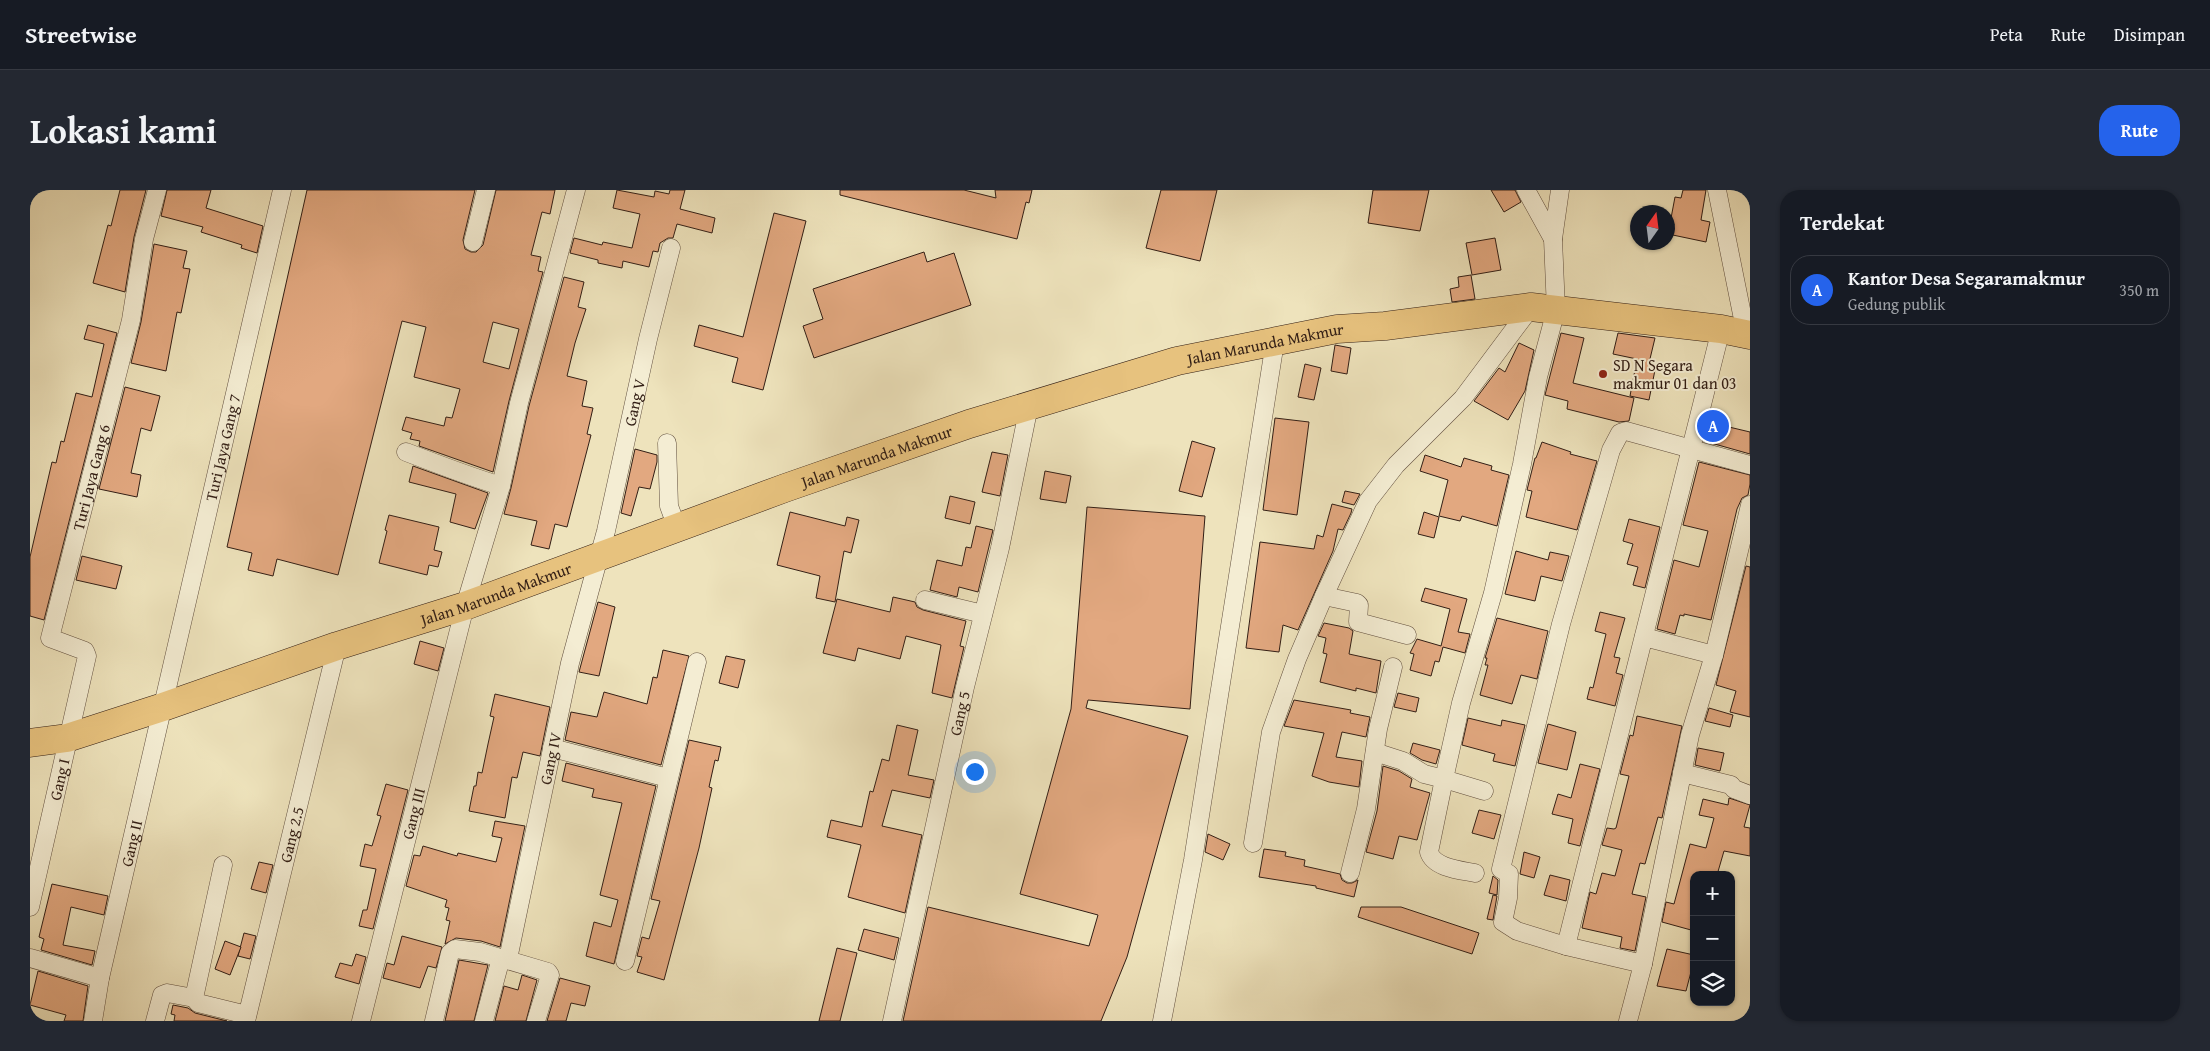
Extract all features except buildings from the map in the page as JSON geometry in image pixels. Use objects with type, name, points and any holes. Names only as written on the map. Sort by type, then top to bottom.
[{"type":"main road","name":"Jalan Marunda Makmur","points":[[30,743],[67,738],[163,707],[337,646],[465,606],[785,488],[969,424],[1177,361],[1337,329],[1385,326],[1544,308],[1739,333]]},
{"type":"street","name":"Turi Jaya Gang 6","points":[[67,738],[87,653],[50,638],[131,320],[144,239],[157,190]]},
{"type":"street","name":"Turi Jaya Gang 7","points":[[163,707],[282,190]]},
{"type":"street","points":[[473,242],[486,190]]},
{"type":"street","name":"Gang III","points":[[361,1021],[465,606],[500,486],[519,403],[576,190]]},
{"type":"street","points":[[1526,190],[1553,238]]},
{"type":"street","points":[[1475,873],[1440,864],[1431,858],[1429,852],[1461,703],[1493,593],[1522,464],[1538,377],[1544,308],[1560,190]]},
{"type":"street","points":[[1566,946],[1689,450],[1739,333],[1717,190]]},
{"type":"street","name":"Gang V","points":[[599,558],[648,339],[671,248]]},
{"type":"street","points":[[1253,843],[1271,732],[1297,659],[1368,501],[1396,464],[1463,398],[1544,308]]},
{"type":"street","points":[[1162,1021],[1193,860],[1275,342]]},
{"type":"street","name":"Gang 5","points":[[892,1021],[965,687],[1000,548],[1029,406]]},
{"type":"street","points":[[1643,964],[1566,946],[1517,931],[1503,922],[1508,898],[1509,874],[1501,869],[1559,634],[1611,450],[1620,433],[1626,431],[1689,450],[1750,465]]},
{"type":"street","points":[[667,443],[669,506],[678,528]]},
{"type":"street","points":[[406,452],[500,486]]},
{"type":"street","points":[[1628,1021],[1643,964],[1690,735],[1714,655],[1750,505]]},
{"type":"street","name":"Gang IV","points":[[484,1021],[505,959],[570,663],[599,558]]},
{"type":"street","points":[[1324,596],[1357,603],[1356,620],[1358,622],[1407,635]]},
{"type":"street","points":[[925,600],[983,614]]},
{"type":"street","points":[[1644,637],[1714,655]]},
{"type":"street","name":"Gang 2.5","points":[[246,1018],[337,646]]},
{"type":"street","points":[[625,962],[697,662]]},
{"type":"street","points":[[1350,873],[1366,809],[1375,752],[1393,667]]},
{"type":"street","name":"Gang II","points":[[93,1021],[100,978],[163,707]]},
{"type":"street","name":"Gang I","points":[[30,907],[67,738]]},
{"type":"street","points":[[552,748],[668,778]]},
{"type":"street","points":[[1375,752],[1403,761],[1424,774],[1484,791]]},
{"type":"street","points":[[1682,773],[1730,785],[1734,789],[1750,795]]},
{"type":"street","points":[[194,998],[223,865]]},
{"type":"street","points":[[434,1021],[452,950],[455,949],[480,952],[548,972],[550,975],[536,1021]]},
{"type":"street","points":[[30,958],[100,978]]},
{"type":"street","points":[[155,1021],[162,995],[168,994],[194,998],[198,1003],[246,1018]]},
{"type":"place","name":"SD N Segara makmur 01 dan 03","points":[[1603,374]]},
{"type":"place","name":"Kantor Desa Segaramakmur","points":[[1713,426]]}]
